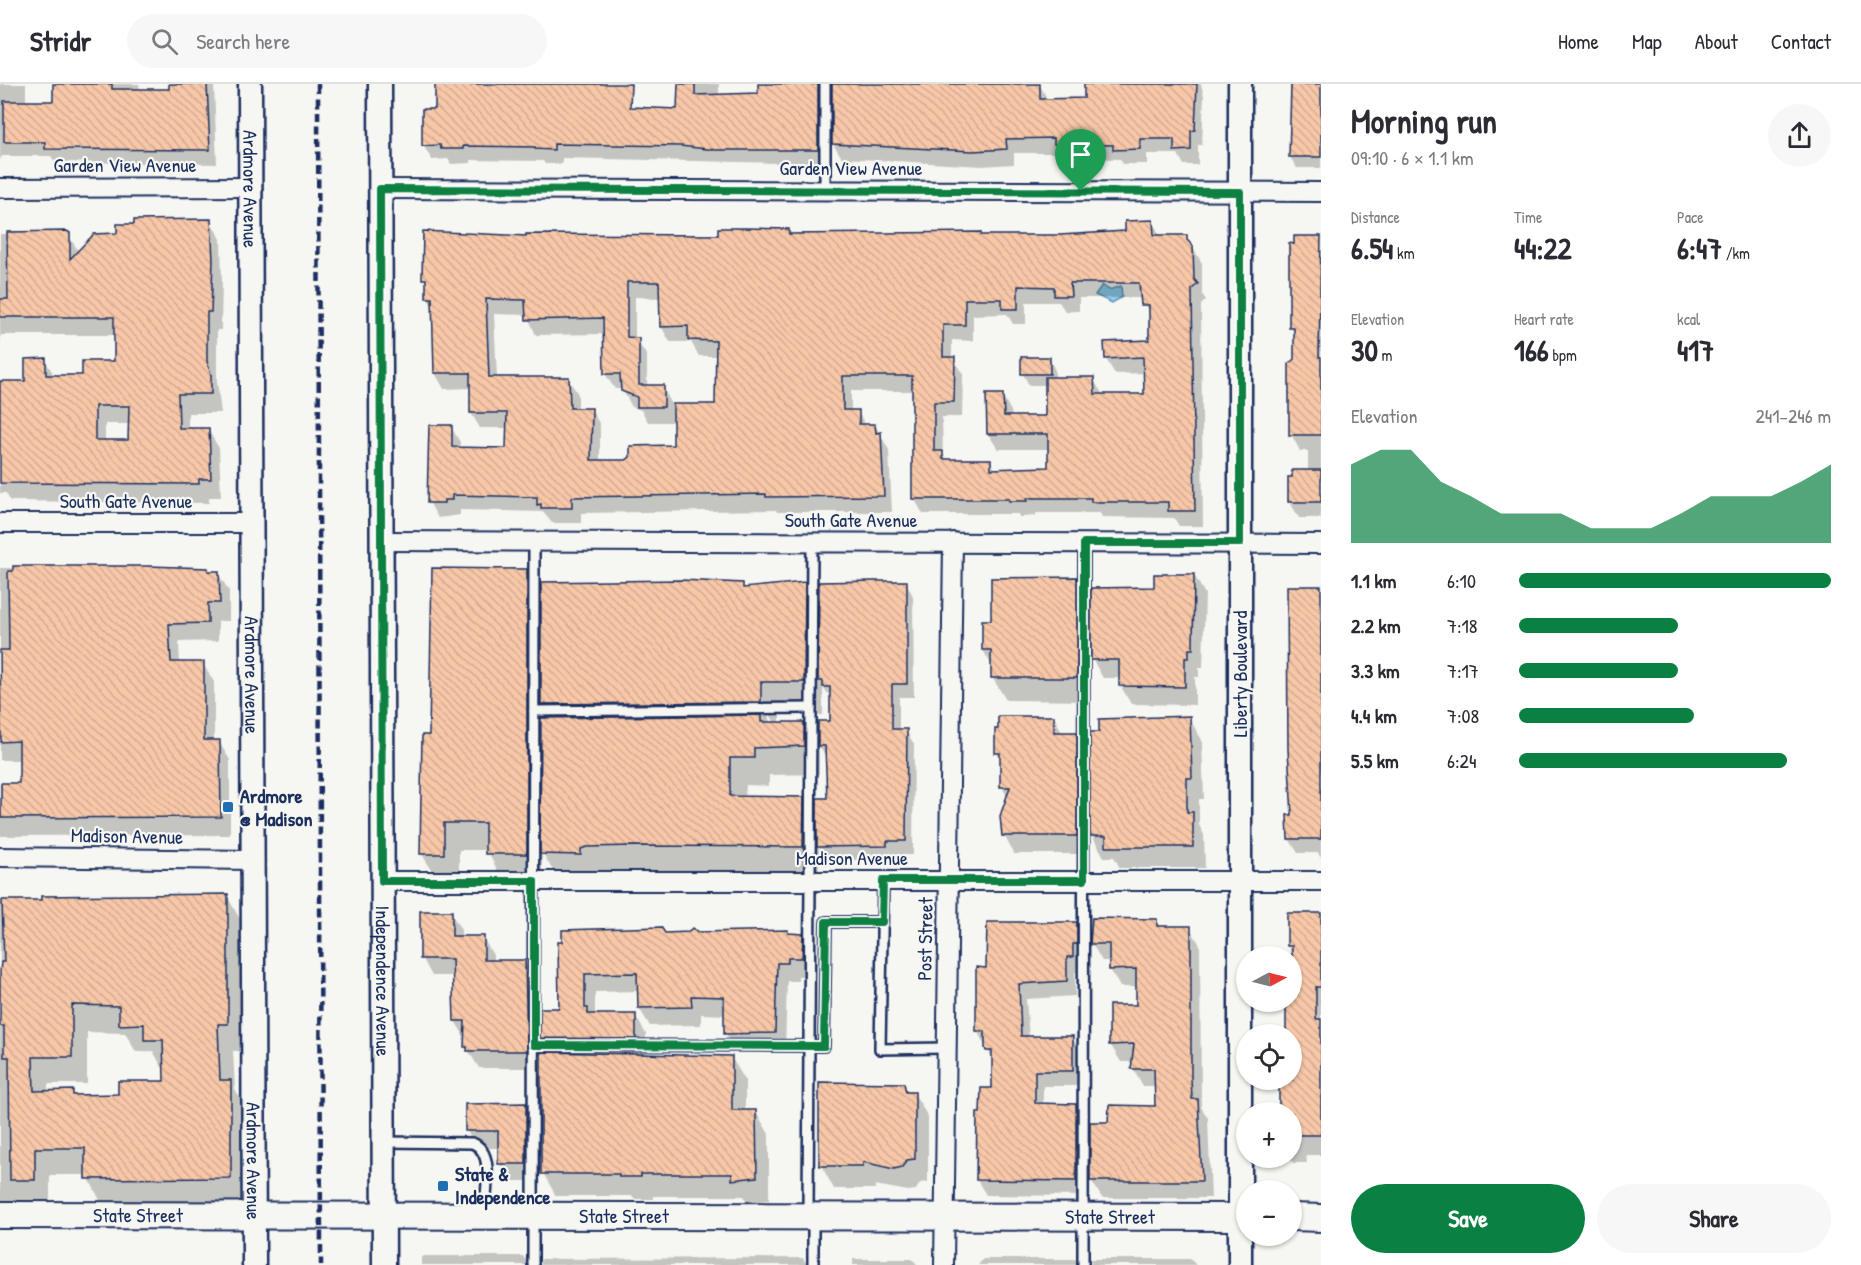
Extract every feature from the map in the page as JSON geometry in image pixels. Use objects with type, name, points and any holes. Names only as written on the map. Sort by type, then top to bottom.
[{"type":"main road","name":"State Street","points":[[0,1215],[1236,1217]]},
{"type":"main road","points":[[1302,1217],[1321,1218]]},
{"type":"street","name":"Ardmore Avenue","points":[[250,84],[254,1265]]},
{"type":"street","name":"Independence Avenue","points":[[380,84],[384,1265]]},
{"type":"street","name":"Liberty Boulevard","points":[[1240,84],[1239,881],[1243,1180]]},
{"type":"street","name":"Garden View Avenue","points":[[0,188],[250,187]]},
{"type":"street","name":"Garden View Avenue","points":[[380,189],[1321,192]]},
{"type":"street","name":"South Gate Avenue","points":[[0,524],[252,523]]},
{"type":"street","name":"South Gate Avenue","points":[[381,541],[1321,544]]},
{"type":"street","name":"Post Street","points":[[945,1265],[953,542]]},
{"type":"street","name":"Madison Avenue","points":[[0,857],[253,860]]},
{"type":"street","name":"Madison Avenue","points":[[382,881],[1321,881]]},
{"type":"street","name":"Liberty Boulevard","points":[[1240,1265],[1241,1246]]},
{"type":"lane","points":[[825,84],[825,190]]},
{"type":"lane","points":[[533,1265],[534,541]]},
{"type":"lane","points":[[812,542],[809,1046],[813,1265]]},
{"type":"lane","points":[[1083,1265],[1084,543]]},
{"type":"lane","points":[[534,711],[811,708]]},
{"type":"lane","points":[[883,880],[880,1049],[946,1048]]},
{"type":"lane","points":[[534,1045],[824,1046],[826,922],[882,922]]},
{"type":"lane","points":[[383,1142],[472,1143],[480,1146],[485,1153],[487,1166],[484,1216]]},
{"type":"water","points":[[1102,285],[1109,290],[1121,286],[1122,297],[1112,303],[1095,295]]},
{"type":"building","points":[[53,84],[112,84],[112,89],[169,89],[169,84],[207,84],[210,150],[45,149],[45,142],[4,142],[4,101],[53,101]]},
{"type":"building","points":[[435,84],[631,84],[630,107],[677,109],[678,84],[695,84],[695,95],[758,93],[758,84],[818,84],[818,150],[716,150],[680,146],[554,144],[554,150],[535,149],[535,147],[463,146],[463,149],[441,149],[440,145],[422,146],[422,109],[435,109]]},
{"type":"building","points":[[832,84],[1040,84],[1040,99],[1084,98],[1084,84],[1197,84],[1195,130],[1191,131],[1191,150],[1174,151],[1174,139],[1140,139],[1140,149],[1113,150],[1113,145],[1054,144],[1054,138],[1006,139],[1007,149],[973,151],[832,144]]},
{"type":"building","points":[[1321,84],[1321,157],[1289,157],[1291,86]]},
{"type":"building","points":[[211,219],[213,261],[211,312],[207,312],[207,361],[211,374],[211,394],[178,394],[179,428],[209,428],[211,479],[199,479],[199,484],[0,483],[0,381],[25,381],[25,359],[46,358],[46,375],[82,375],[82,361],[114,361],[114,317],[0,317],[0,299],[8,299],[7,232],[67,231],[70,233],[70,259],[94,234],[117,233],[117,224],[134,224],[134,220]],"holes":[[[95,406],[129,406],[128,440],[95,440]]]},
{"type":"building","points":[[1153,220],[1154,235],[1187,235],[1187,240],[1193,246],[1194,279],[1198,284],[1192,289],[1195,511],[1168,511],[1168,502],[1091,502],[1091,498],[1027,498],[1028,501],[912,499],[912,376],[843,376],[843,410],[859,410],[859,424],[875,424],[876,433],[881,432],[884,496],[766,497],[766,494],[572,497],[572,508],[541,508],[541,504],[537,505],[537,497],[452,495],[452,500],[444,500],[444,503],[427,503],[429,425],[452,425],[452,447],[506,448],[507,413],[470,413],[470,373],[434,373],[432,298],[426,298],[426,279],[422,279],[423,231],[526,236],[526,234],[718,235],[718,228],[745,228],[789,229],[789,234],[981,232],[981,235],[1060,235],[1125,231],[1125,221]],"holes":[[[627,282],[659,282],[660,327],[688,326],[688,340],[716,341],[715,404],[673,404],[673,445],[630,446],[630,457],[626,460],[591,460],[592,408],[570,408],[569,377],[489,377],[486,299],[525,300],[526,320],[603,318],[604,374],[620,374],[621,391],[637,397],[637,407],[664,407],[664,385],[639,385],[639,338],[627,337]],[[1070,283],[1139,283],[1141,305],[1149,305],[1149,340],[1104,342],[1105,359],[1143,357],[1144,394],[1095,394],[1094,377],[1045,377],[1045,416],[1004,416],[1003,394],[986,394],[987,434],[1048,434],[1048,467],[991,469],[991,459],[943,459],[943,451],[934,451],[934,402],[954,402],[955,357],[943,357],[943,325],[965,325],[965,299],[1002,299],[1002,309],[1018,309],[1018,286],[1054,287],[1054,296],[1071,296]]]},
{"type":"building","points":[[1294,236],[1321,236],[1319,357],[1321,357],[1321,435],[1289,435],[1289,364],[1294,359],[1294,328],[1289,328],[1289,243],[1294,244]]},
{"type":"building","points":[[1021,357],[1050,357],[1050,374],[1021,374]]},
{"type":"building","points":[[1292,470],[1321,470],[1321,502],[1288,502],[1288,477],[1292,477]]},
{"type":"building","points":[[13,566],[148,566],[208,568],[208,571],[219,571],[220,603],[208,603],[208,623],[169,624],[171,662],[204,662],[204,740],[220,740],[221,817],[1,818],[1,783],[19,783],[19,741],[1,742],[0,650],[9,650],[8,571],[13,571]]},
{"type":"building","points":[[432,568],[527,569],[527,854],[485,854],[485,823],[444,823],[444,854],[420,854],[422,735],[429,735]]},
{"type":"building","points":[[1154,574],[1194,574],[1193,649],[1189,649],[1189,658],[1185,658],[1185,687],[1119,686],[1119,660],[1091,660],[1091,588],[1154,587]]},
{"type":"building","points":[[1077,577],[1077,678],[991,678],[991,650],[982,650],[982,620],[991,620],[991,578]]},
{"type":"building","points":[[681,580],[743,583],[743,588],[805,582],[804,682],[761,682],[761,702],[541,704],[541,582]]},
{"type":"building","points":[[907,581],[907,684],[892,684],[892,729],[907,729],[906,841],[887,841],[887,846],[817,847],[817,798],[827,798],[825,746],[818,746],[818,721],[830,721],[830,687],[823,687],[823,681],[818,681],[819,582]]},
{"type":"building","points":[[1287,586],[1321,586],[1321,839],[1288,839],[1287,815],[1292,815],[1288,750]]},
{"type":"building","points":[[761,715],[761,722],[804,722],[804,746],[754,748],[754,758],[730,758],[730,796],[804,797],[803,847],[587,847],[581,849],[581,855],[540,854],[541,718]]},
{"type":"building","points":[[998,716],[1054,716],[1054,732],[1077,732],[1077,836],[1002,836],[1000,816],[1010,787],[1000,787],[1000,753],[995,753],[995,729],[998,729]]},
{"type":"building","points":[[1190,716],[1192,778],[1187,778],[1187,812],[1193,812],[1193,847],[1106,847],[1106,836],[1090,836],[1090,732],[1099,732],[1099,719]]},
{"type":"building","points":[[228,894],[228,1024],[218,1024],[220,1080],[231,1080],[231,1178],[85,1179],[85,1148],[35,1148],[35,1180],[10,1180],[9,1057],[4,1057],[4,1026],[0,1026],[0,971],[1,962],[4,962],[2,900],[41,900],[41,896]],"holes":[[[72,1005],[119,1006],[119,1025],[144,1024],[144,1040],[163,1040],[164,1081],[118,1081],[118,1094],[73,1095],[73,1090],[34,1091],[33,1057],[72,1057]]]},
{"type":"building","points":[[420,911],[452,911],[452,936],[484,936],[484,960],[525,960],[527,1051],[467,1051],[467,1047],[464,1047],[465,1021],[454,1021],[452,959],[420,959]]},
{"type":"building","points":[[1287,913],[1321,913],[1321,987],[1316,987],[1316,1019],[1321,1019],[1321,1135],[1302,1135],[1302,1102],[1279,1102],[1279,1090],[1302,1090],[1302,1024],[1286,1024],[1286,1012],[1302,1012],[1302,946],[1287,946]]},
{"type":"building","points":[[1092,918],[1157,919],[1157,926],[1191,926],[1191,1078],[1192,1099],[1198,1099],[1202,1181],[1090,1181],[1090,1122],[1108,1122],[1109,1105],[1155,1106],[1154,1069],[1131,1069],[1134,1044],[1109,1045],[1109,1005],[1136,1005],[1136,969],[1109,970],[1109,944],[1090,944]]},
{"type":"building","points":[[987,922],[1077,922],[1077,944],[1073,944],[1073,957],[1067,957],[1067,981],[1019,984],[1021,1036],[1073,1036],[1073,1071],[1035,1071],[1035,1103],[1076,1104],[1076,1181],[976,1180],[977,1113],[980,1113],[981,1088],[992,1088],[992,1051],[986,1051],[985,1031],[976,1031],[976,967],[986,968]]},
{"type":"building","points":[[661,927],[665,933],[689,932],[692,928],[698,932],[788,930],[788,933],[803,934],[802,958],[788,958],[788,963],[777,963],[775,1033],[724,1034],[724,997],[691,996],[692,1007],[638,1008],[637,973],[585,974],[585,1008],[588,1008],[588,1014],[636,1014],[636,1039],[540,1038],[540,1008],[559,1008],[558,942],[562,942],[562,930]]},
{"type":"building","points":[[541,1052],[732,1056],[732,1110],[756,1110],[757,1177],[732,1180],[732,1174],[641,1174],[641,1177],[619,1177],[619,1174],[541,1174]]},
{"type":"building","points":[[819,1082],[904,1083],[906,1092],[915,1092],[915,1159],[907,1160],[902,1167],[894,1169],[863,1162],[863,1166],[819,1166]]},
{"type":"building","points":[[526,1103],[526,1164],[498,1164],[498,1131],[465,1131],[465,1104]]},
{"type":"railway","points":[[318,84],[321,1265]]},
{"type":"place","name":"Ardmore @ Madison","points":[[228,807]]},
{"type":"place","name":"State & Independence","points":[[443,1186]]},
{"type":"route","points":[[380,189],[1081,191],[1240,192],[1240,543],[1084,543],[1084,880],[883,880],[882,922],[826,922],[824,1046],[534,1045],[534,881],[382,881],[380,189]]}]
